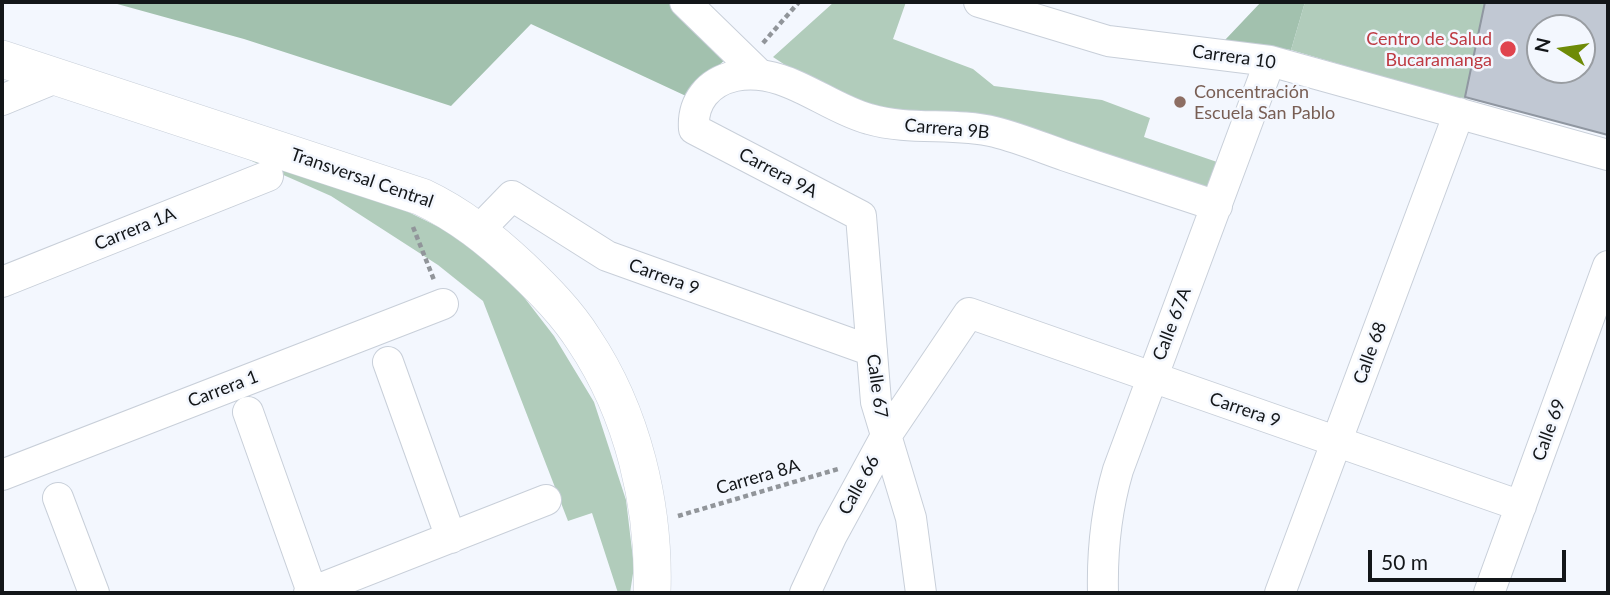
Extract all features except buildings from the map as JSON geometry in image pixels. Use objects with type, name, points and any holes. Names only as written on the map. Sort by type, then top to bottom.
[{"type":"main road","name":"Transversal Central","points":[[2,59],[398,188],[442,207],[479,230],[558,305],[596,359],[620,408],[632,443],[650,524],[652,593]]},
{"type":"street","name":"Carrera 9B","points":[[685,2],[753,68],[783,79],[846,111],[895,124],[995,132],[1217,206]]},
{"type":"street","name":"Carrera 10","points":[[979,2],[1108,41],[1270,61],[1608,155]]},
{"type":"street","name":"Calle 67A","points":[[1103,593],[1103,539],[1108,504],[1118,470],[1270,61]]},
{"type":"street","name":"Carrera 9B","points":[[694,129],[694,118],[703,94],[719,82],[753,68]]},
{"type":"street","points":[[2,100],[58,78]]},
{"type":"street","name":"Calle 68","points":[[1280,593],[1459,113]]},
{"type":"street","name":"Carrera 9A","points":[[694,129],[861,216]]},
{"type":"street","name":"Carrera 1A","points":[[2,282],[268,176]]},
{"type":"street","name":"Carrera 9","points":[[479,230],[512,196],[607,257],[872,351]]},
{"type":"street","name":"Calle 67","points":[[861,216],[880,447],[911,519],[921,593]]},
{"type":"street","name":"Calle 69","points":[[1489,593],[1608,266]]},
{"type":"street","name":"Carrera 1","points":[[2,475],[443,304]]},
{"type":"street","name":"Carrera 9","points":[[969,313],[1521,506]]},
{"type":"street","name":"Calle 66","points":[[806,593],[832,535],[880,447],[969,313]]},
{"type":"street","points":[[388,362],[451,538]]},
{"type":"street","points":[[248,412],[311,593],[546,500]]},
{"type":"street","points":[[58,498],[94,593]]},
{"type":"path","points":[[753,68],[799,2]]},
{"type":"path","points":[[398,188],[443,304]]},
{"type":"path","name":"Carrera 8A","points":[[650,524],[880,447]]},
{"type":"green space","points":[[110,2],[671,2],[729,56],[686,96],[531,24],[451,106],[244,39]]},
{"type":"green space","points":[[834,2],[906,2],[893,39],[973,69],[994,86],[1102,100],[1150,118],[1144,137],[1220,163],[1209,193],[879,112],[832,96],[773,57]]},
{"type":"green space","points":[[1261,2],[1305,2],[1291,50],[1225,40]]},
{"type":"green space","points":[[1305,2],[1485,2],[1465,101],[1291,50]]},
{"type":"green space","points":[[195,136],[386,201],[453,234],[513,283],[554,336],[594,402],[626,500],[634,567],[630,593],[618,593],[592,513],[568,521],[483,301],[438,265],[331,196]]},
{"type":"place","name":"Centro de Salud Bucaramanga","points":[[1508,49]]},
{"type":"place","name":"Concentración Escuela San Pablo","points":[[1180,102]]}]
